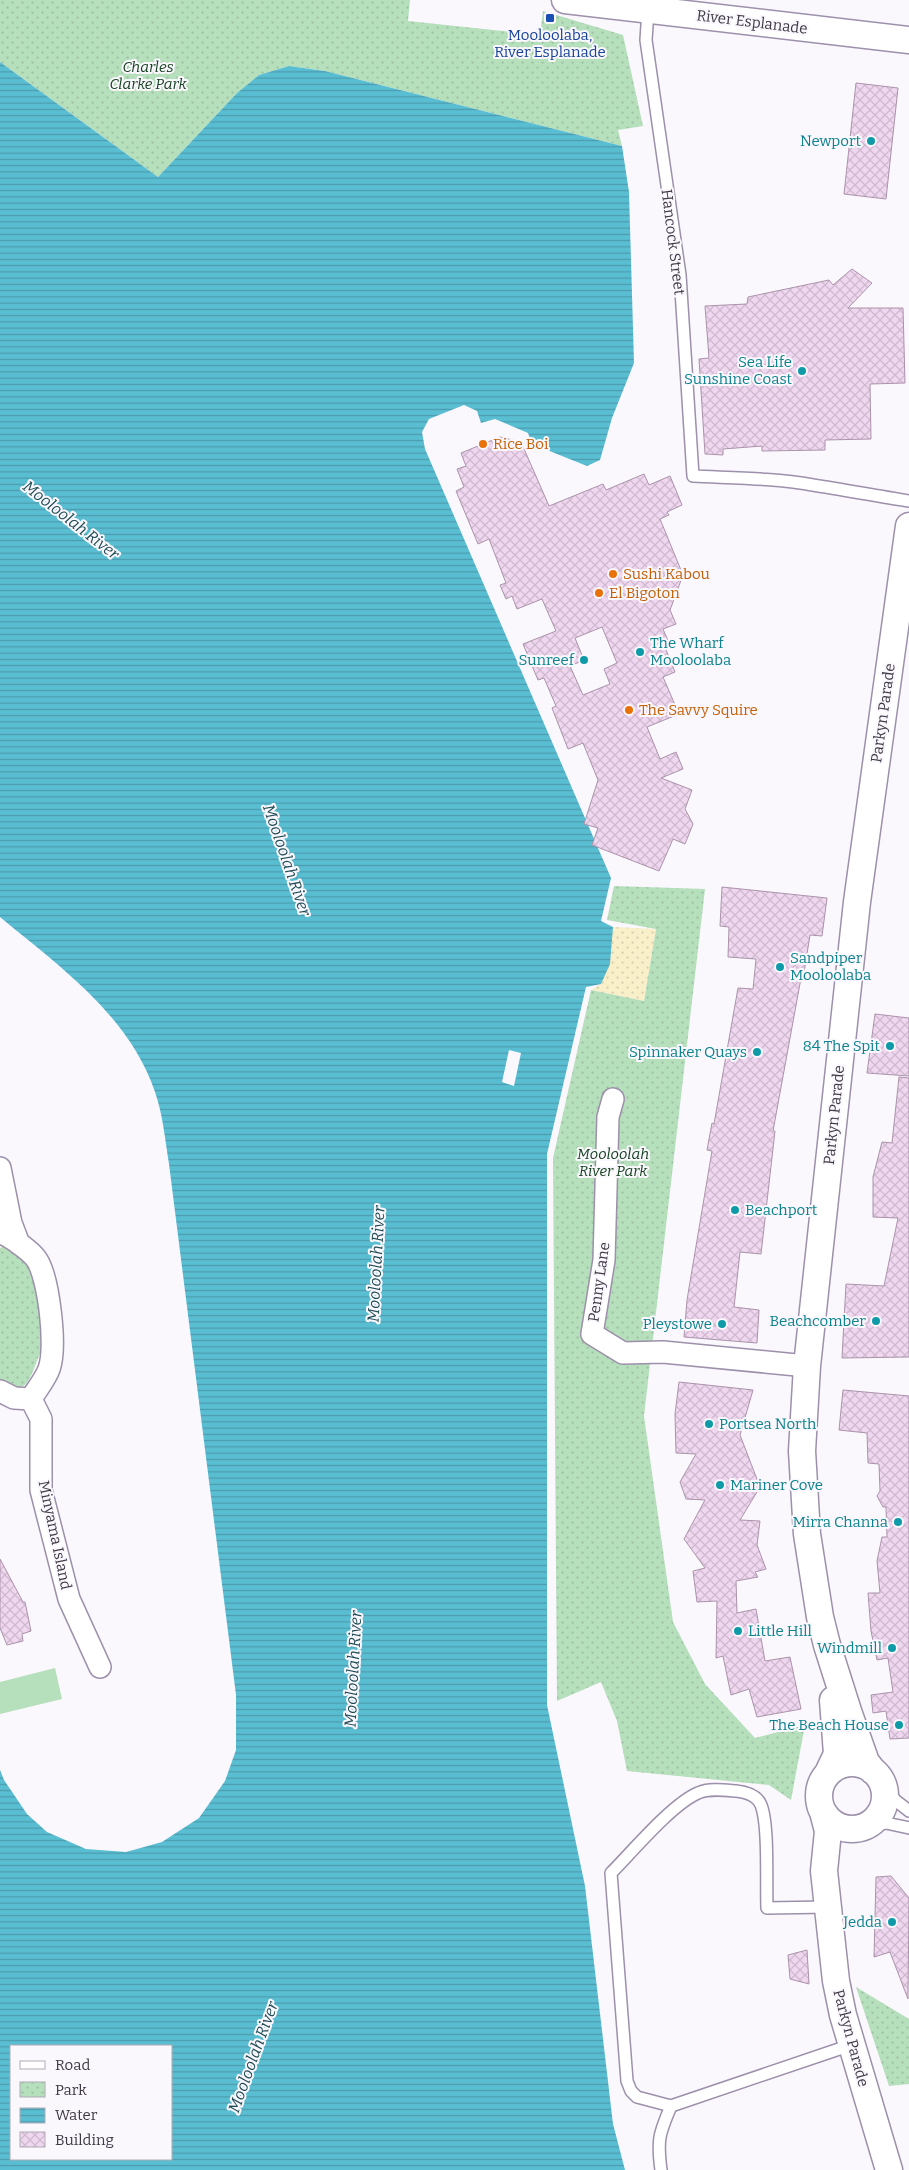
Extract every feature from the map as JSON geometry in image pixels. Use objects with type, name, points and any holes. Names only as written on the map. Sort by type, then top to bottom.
[{"type":"street","name":"River Esplanade","points":[[565,0],[648,10],[693,7],[909,40]]},
{"type":"street","name":"Parkyn Parade","points":[[828,1773],[836,1758],[838,1743],[827,1645],[818,1604],[807,1534],[802,1451],[807,1366],[857,902],[909,526]]},
{"type":"street","name":"Penny Lane","points":[[613,1099],[608,1117],[604,1260],[592,1334],[623,1353],[663,1352],[807,1366]]},
{"type":"street","points":[[0,1168],[10,1223],[19,1244]]},
{"type":"street","points":[[0,1234],[19,1244],[37,1260],[48,1296],[53,1338],[49,1369],[31,1399],[14,1398],[0,1392]]},
{"type":"street","name":"Minyama Island","points":[[31,1399],[40,1419],[41,1490],[69,1600],[100,1667]]},
{"type":"street","name":"Parkyn Parade","points":[[827,1645],[864,1756],[877,1777]]},
{"type":"street","points":[[850,1763],[859,1764],[877,1777],[884,1798],[882,1809],[876,1818],[862,1826],[840,1826],[830,1820],[823,1812],[819,1791],[822,1781],[828,1773],[840,1765],[850,1763]]},
{"type":"street","name":"Parkyn Parade","points":[[823,1812],[828,1831],[824,1864],[836,1981],[851,2045],[889,2170]]},
{"type":"street","name":"Parkyn Parade","points":[[828,1905],[832,1870],[840,1848],[850,1833],[862,1826]]},
{"type":"lane","name":"Hancock Street","points":[[648,10],[645,32],[647,50],[680,275],[693,476],[764,479],[909,501]]},
{"type":"lane","points":[[877,1777],[895,1800],[909,1811]]},
{"type":"lane","points":[[828,1905],[767,1908],[764,1818],[760,1804],[745,1792],[718,1790],[698,1793],[674,1809],[611,1873],[628,2081],[631,2090],[637,2097],[671,2106],[851,2045]]},
{"type":"lane","points":[[862,1826],[886,1823],[909,1828]]},
{"type":"lane","points":[[661,2170],[658,2144],[659,2133],[671,2106]]},
{"type":"green space","name":"Charles Clarke Park","points":[[0,0],[410,0],[408,21],[540,35],[543,11],[623,35],[643,126],[618,130],[622,146],[325,71],[289,66],[259,75],[237,93],[158,177],[0,62]]},
{"type":"green space","name":"Mooloolah River Park","points":[[614,886],[705,889],[644,1416],[673,1622],[705,1684],[755,1738],[805,1725],[791,1800],[769,1785],[627,1771],[617,1721],[601,1682],[557,1701],[553,1158],[591,990],[644,1001],[656,929],[607,920]]},
{"type":"green space","points":[[5,1246],[20,1254],[26,1263],[35,1287],[41,1314],[42,1348],[26,1384],[18,1388],[13,1388],[0,1381],[0,1248]]},
{"type":"green space","points":[[55,1668],[62,1699],[0,1714],[0,1682]]},
{"type":"green space","points":[[856,1987],[909,2019],[909,2084],[889,2086]]},
{"type":"sand","points":[[613,927],[656,929],[644,1001],[591,990],[601,984]]},
{"type":"water","name":"Mooloolah River","points":[[0,62],[158,177],[237,93],[259,75],[289,66],[325,71],[622,146],[629,192],[634,363],[612,418],[600,460],[587,466],[532,444],[528,433],[495,419],[481,423],[477,411],[464,405],[429,419],[422,432],[425,449],[611,878],[601,921],[613,927],[610,964],[601,984],[586,987],[547,1154],[547,1705],[585,1886],[613,2124],[625,2170],[0,2170],[0,1770],[4,1780],[27,1814],[47,1832],[86,1849],[126,1852],[162,1842],[199,1818],[225,1781],[236,1750],[236,1695],[169,1164],[158,1101],[143,1064],[128,1039],[90,994],[0,917]]},
{"type":"pier","points":[[509,1050],[521,1053],[514,1086],[502,1082]]},
{"type":"building","name":"Newport","points":[[856,83],[898,88],[886,199],[844,194]]},
{"type":"building","name":"Sea Life Sunshine Coast","points":[[852,269],[872,283],[848,308],[903,308],[905,383],[870,384],[871,439],[825,440],[825,450],[762,451],[762,446],[723,449],[723,455],[705,454],[699,359],[709,358],[705,306],[747,304],[748,297],[829,280],[833,285]]},
{"type":"building","name":"The Wharf Mooloolaba","points":[[500,437],[521,442],[549,506],[603,484],[606,490],[644,474],[649,485],[670,476],[682,505],[667,512],[669,515],[660,519],[683,575],[670,610],[676,624],[663,629],[669,643],[664,645],[675,672],[663,677],[679,714],[647,727],[660,759],[676,752],[683,769],[661,778],[692,790],[685,809],[693,824],[685,844],[673,839],[659,871],[592,845],[598,828],[584,824],[598,780],[583,743],[568,749],[552,708],[556,706],[544,678],[538,680],[523,644],[556,631],[542,599],[517,609],[512,596],[506,599],[500,585],[506,583],[489,539],[478,544],[456,491],[464,487],[457,469],[466,466],[461,453]],"holes":[[[602,627],[617,663],[604,669],[610,684],[583,695],[570,666],[584,660],[575,638]]]},
{"type":"building","points":[[722,887],[827,898],[822,936],[810,935],[803,979],[801,978],[773,1131],[775,1131],[761,1254],[740,1252],[734,1307],[759,1310],[757,1343],[684,1337],[687,1300],[712,1151],[707,1150],[712,1123],[714,1124],[738,988],[753,989],[756,959],[728,957],[729,927],[720,926]]},
{"type":"building","name":"84 The Spit","points":[[875,1014],[909,1018],[909,1076],[867,1073]]},
{"type":"building","name":"Beachcomber","points":[[899,1077],[909,1078],[909,1357],[842,1358],[846,1284],[884,1286],[898,1218],[873,1217],[873,1177],[882,1142],[892,1143]]},
{"type":"building","points":[[679,1382],[753,1390],[740,1435],[760,1487],[740,1520],[760,1521],[757,1545],[766,1569],[755,1572],[758,1577],[736,1581],[737,1613],[756,1609],[765,1661],[790,1657],[801,1709],[757,1717],[749,1689],[731,1695],[723,1656],[716,1658],[717,1601],[697,1602],[693,1571],[705,1568],[684,1539],[705,1500],[686,1499],[680,1482],[696,1454],[676,1453],[675,1414]]},
{"type":"building","points":[[843,1390],[909,1396],[909,1738],[890,1739],[886,1711],[873,1713],[871,1695],[893,1692],[888,1658],[877,1660],[871,1631],[868,1593],[880,1593],[877,1561],[882,1537],[887,1537],[886,1507],[883,1507],[877,1496],[880,1491],[879,1464],[868,1463],[867,1433],[839,1430]]},
{"type":"building","points":[[0,1559],[23,1602],[25,1602],[31,1631],[22,1634],[23,1641],[7,1645],[0,1628]]},
{"type":"building","name":"Jedda","points":[[891,1876],[909,1898],[908,1999],[890,1952],[874,1957],[876,1877]]},
{"type":"building","points":[[807,1950],[809,1984],[790,1979],[788,1955]]},
{"type":"place","name":"Mooloolaba, River Esplanade","points":[[550,18]]},
{"type":"place","name":"Newport","points":[[871,141]]},
{"type":"place","name":"Sea Life Sunshine Coast","points":[[802,371]]},
{"type":"place","name":"Rice Boi","points":[[483,444]]},
{"type":"place","name":"Sushi Kabou","points":[[613,574]]},
{"type":"place","name":"El Bigoton","points":[[599,593]]},
{"type":"place","name":"The Wharf Mooloolaba","points":[[640,652]]},
{"type":"place","name":"Sunreef","points":[[584,660]]},
{"type":"place","name":"The Savvy Squire","points":[[629,710]]},
{"type":"place","name":"Sandpiper Mooloolaba","points":[[780,967]]},
{"type":"place","name":"84 The Spit","points":[[890,1046]]},
{"type":"place","name":"Spinnaker Quays","points":[[757,1052]]},
{"type":"place","name":"Beachport","points":[[735,1210]]},
{"type":"place","name":"Beachcomber","points":[[876,1321]]},
{"type":"place","name":"Pleystowe","points":[[722,1324]]},
{"type":"place","name":"Portsea North","points":[[709,1424]]},
{"type":"place","name":"Mariner Cove","points":[[720,1485]]},
{"type":"place","name":"Mirra Channa","points":[[898,1522]]},
{"type":"place","name":"Little Hill","points":[[738,1631]]},
{"type":"place","name":"Windmill","points":[[892,1648]]},
{"type":"place","name":"The Beach House","points":[[899,1725]]},
{"type":"place","name":"Jedda","points":[[892,1922]]}]
